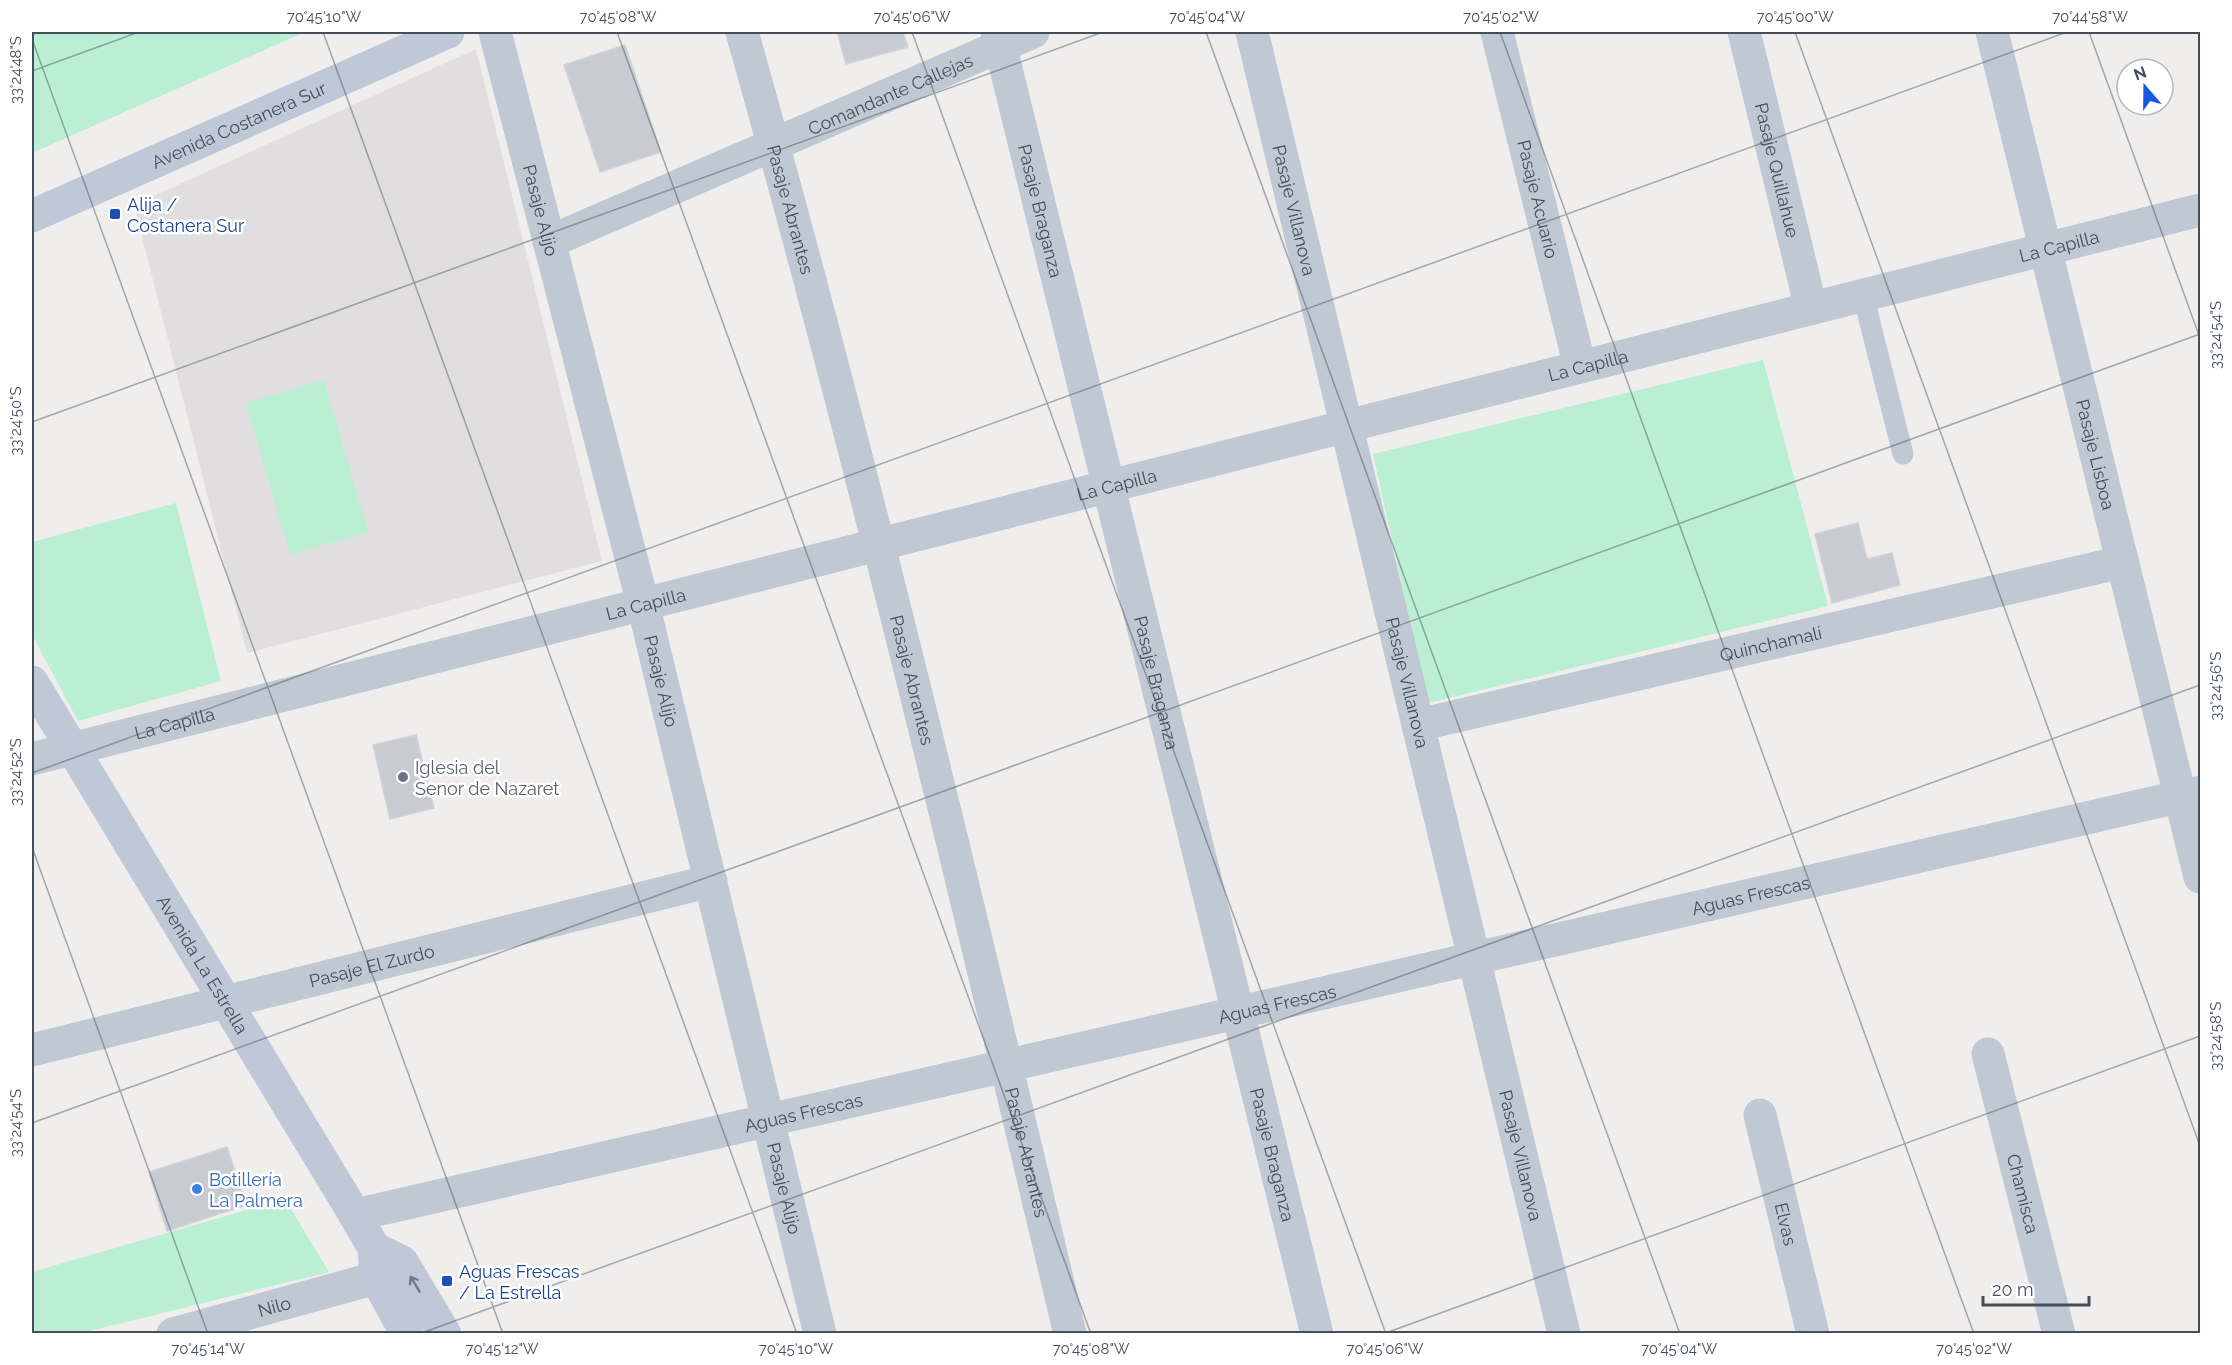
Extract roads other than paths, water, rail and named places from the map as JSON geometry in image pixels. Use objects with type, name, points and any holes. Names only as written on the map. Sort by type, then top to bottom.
[{"type":"main road","name":"Avenida Costanera Sur","points":[[32,216],[447,32]]},
{"type":"main road","name":"Avenida La Estrella","points":[[32,682],[223,1002],[355,1215],[407,1334]]},
{"type":"main road","points":[[375,1263],[402,1262],[445,1334]]},
{"type":"street","name":"Pasaje Alijo","points":[[495,32],[643,604],[820,1334]]},
{"type":"street","name":"Pasaje Abrantes","points":[[742,32],[774,144],[877,545],[1007,1067],[1070,1334]]},
{"type":"street","name":"Comandante Callejas","points":[[549,242],[774,144],[998,39],[1033,32]]},
{"type":"street","name":"Pasaje Villanova","points":[[1252,32],[1564,1334]]},
{"type":"street","name":"Pasaje Acuario","points":[[1497,32],[1580,367]]},
{"type":"street","name":"Pasaje Quillahue","points":[[1744,32],[1811,309]]},
{"type":"street","name":"Pasaje Lisboa","points":[[1992,32],[2122,562],[2191,794],[2200,877]]},
{"type":"street","name":"Pasaje Braganza","points":[[998,39],[1110,486],[1317,1334]]},
{"type":"street","name":"La Capilla","points":[[32,759],[2200,210]]},
{"type":"street","name":"Quinchamalí","points":[[1418,725],[2122,562]]},
{"type":"street","name":"Aguas Frescas","points":[[355,1215],[769,1122],[2191,794]]},
{"type":"street","name":"Pasaje El Zurdo","points":[[32,1050],[711,881]]},
{"type":"street","name":"Chamisca","points":[[1988,1054],[2059,1334]]},
{"type":"street","name":"Elvas","points":[[1760,1114],[1813,1334]]},
{"type":"street","name":"Nilo","points":[[173,1334],[375,1263]]},
{"type":"lane","points":[[1863,295],[1903,454]]},
{"type":"place","name":"Alija / Costanera Sur","points":[[115,214]]},
{"type":"place","name":"Iglesia del Senor de Nazaret","points":[[403,777]]},
{"type":"place","name":"Botillería La Palmera","points":[[197,1189]]},
{"type":"place","name":"Aguas Frescas / La Estrella","points":[[447,1281]]}]
